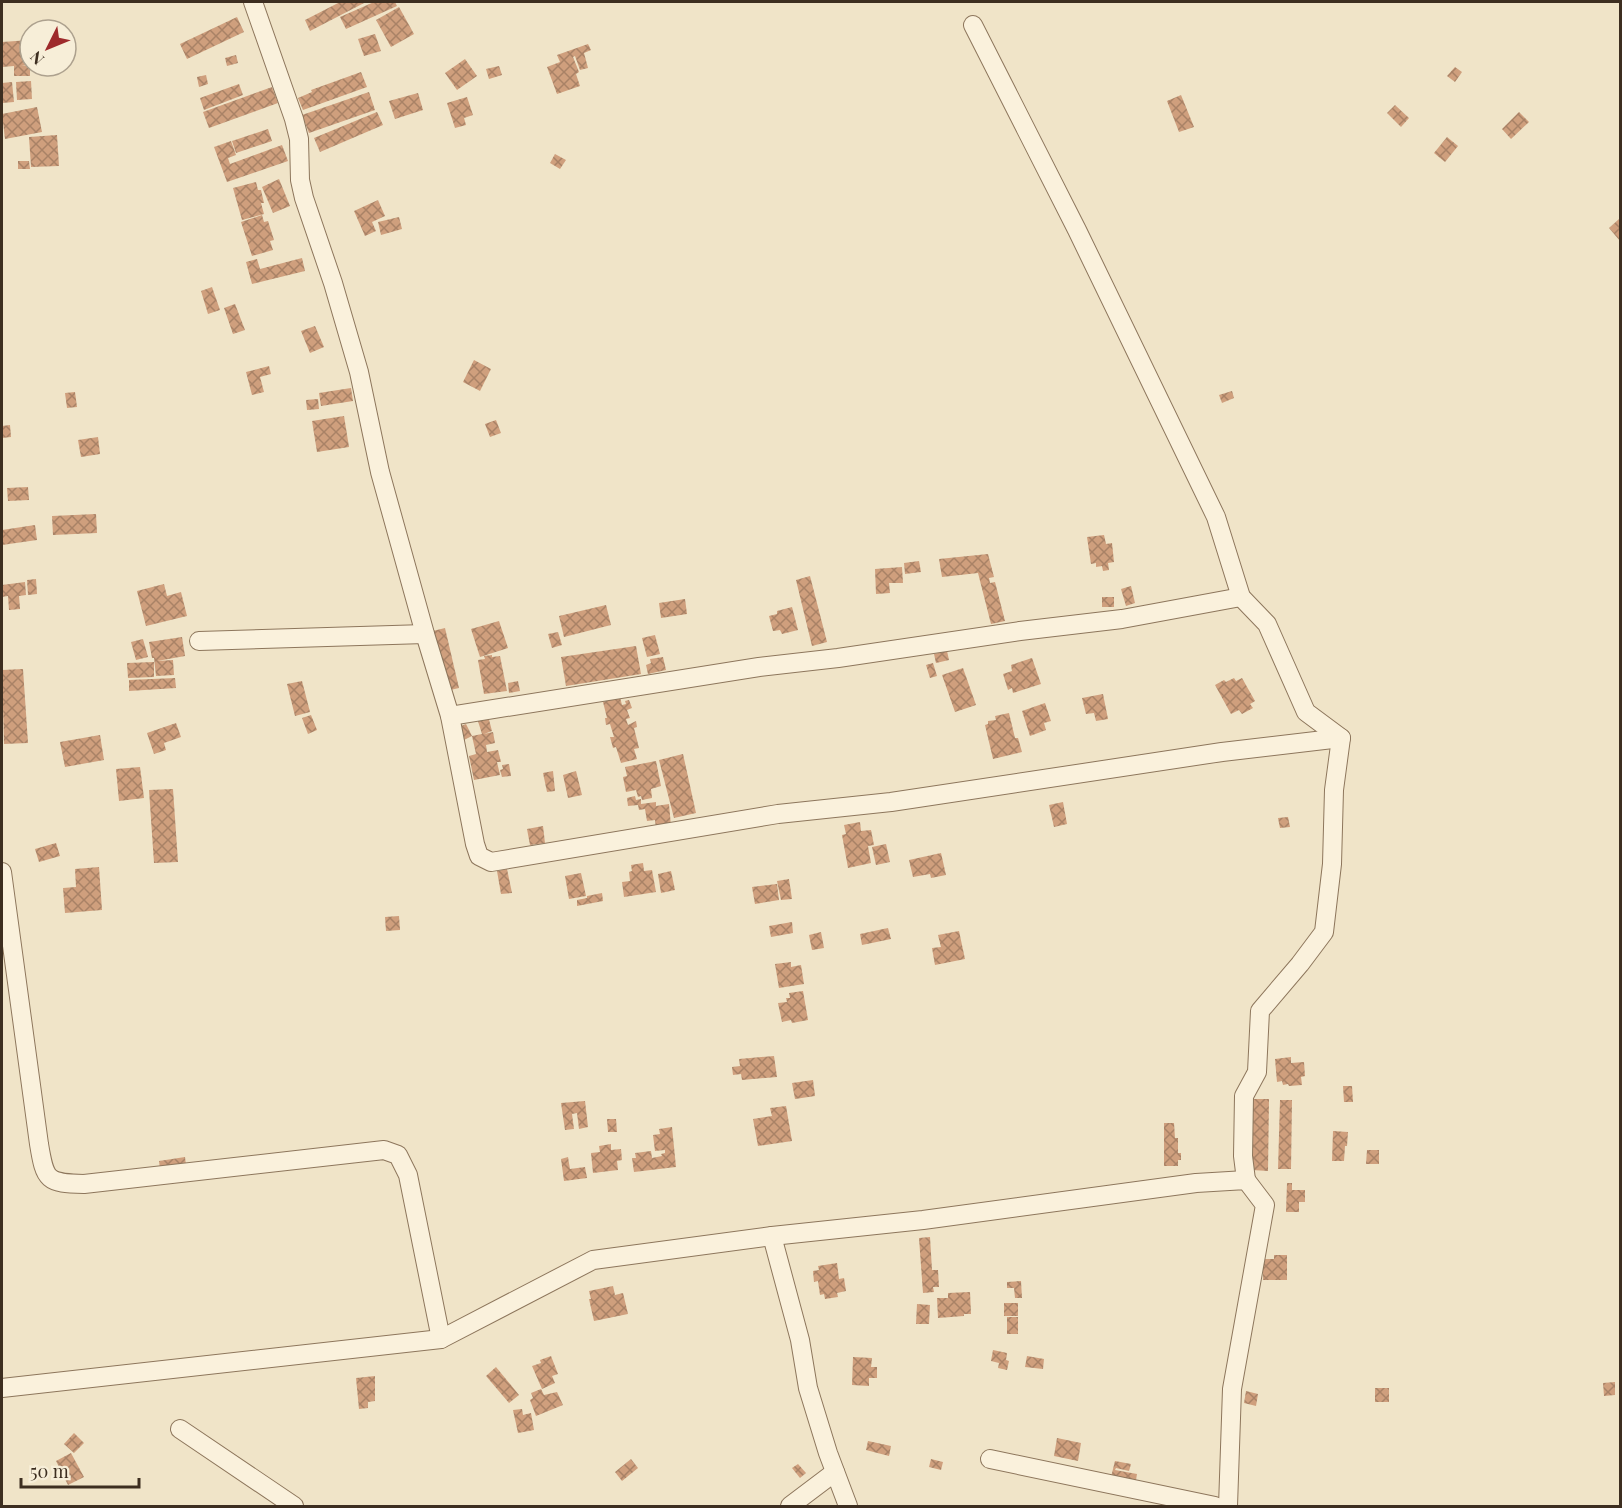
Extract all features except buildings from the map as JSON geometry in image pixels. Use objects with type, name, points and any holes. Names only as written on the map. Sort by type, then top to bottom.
[{"type":"street","points":[[253,2],[294,119],[299,139],[300,180],[304,198],[333,283],[359,372],[380,472],[450,716],[479,856],[491,862],[778,814],[891,802],[1222,752],[1341,738]]},
{"type":"street","points":[[973,25],[1077,230],[1216,517],[1241,597],[1268,624],[1306,712],[1341,738]]},
{"type":"street","points":[[450,716],[759,667],[1122,619],[1241,597]]},
{"type":"street","points":[[199,641],[425,634]]},
{"type":"street","points":[[1228,1506],[1232,1389],[1265,1205],[1246,1180],[1243,1156],[1244,1096],[1257,1072],[1260,1011],[1324,932],[1332,864],[1334,790],[1341,738]]},
{"type":"street","points":[[2,872],[39,1144],[43,1167],[50,1178],[56,1182],[84,1184],[384,1150],[391,1152],[398,1155],[408,1175],[441,1339]]},
{"type":"street","points":[[2,1388],[441,1339],[593,1260],[772,1236],[923,1220],[1196,1183],[1246,1180]]},
{"type":"street","points":[[772,1236],[800,1340],[808,1388],[848,1506]]},
{"type":"street","points":[[180,1429],[294,1506]]},
{"type":"street","points":[[990,1459],[1215,1506]]},
{"type":"street","points":[[790,1506],[835,1472]]}]
